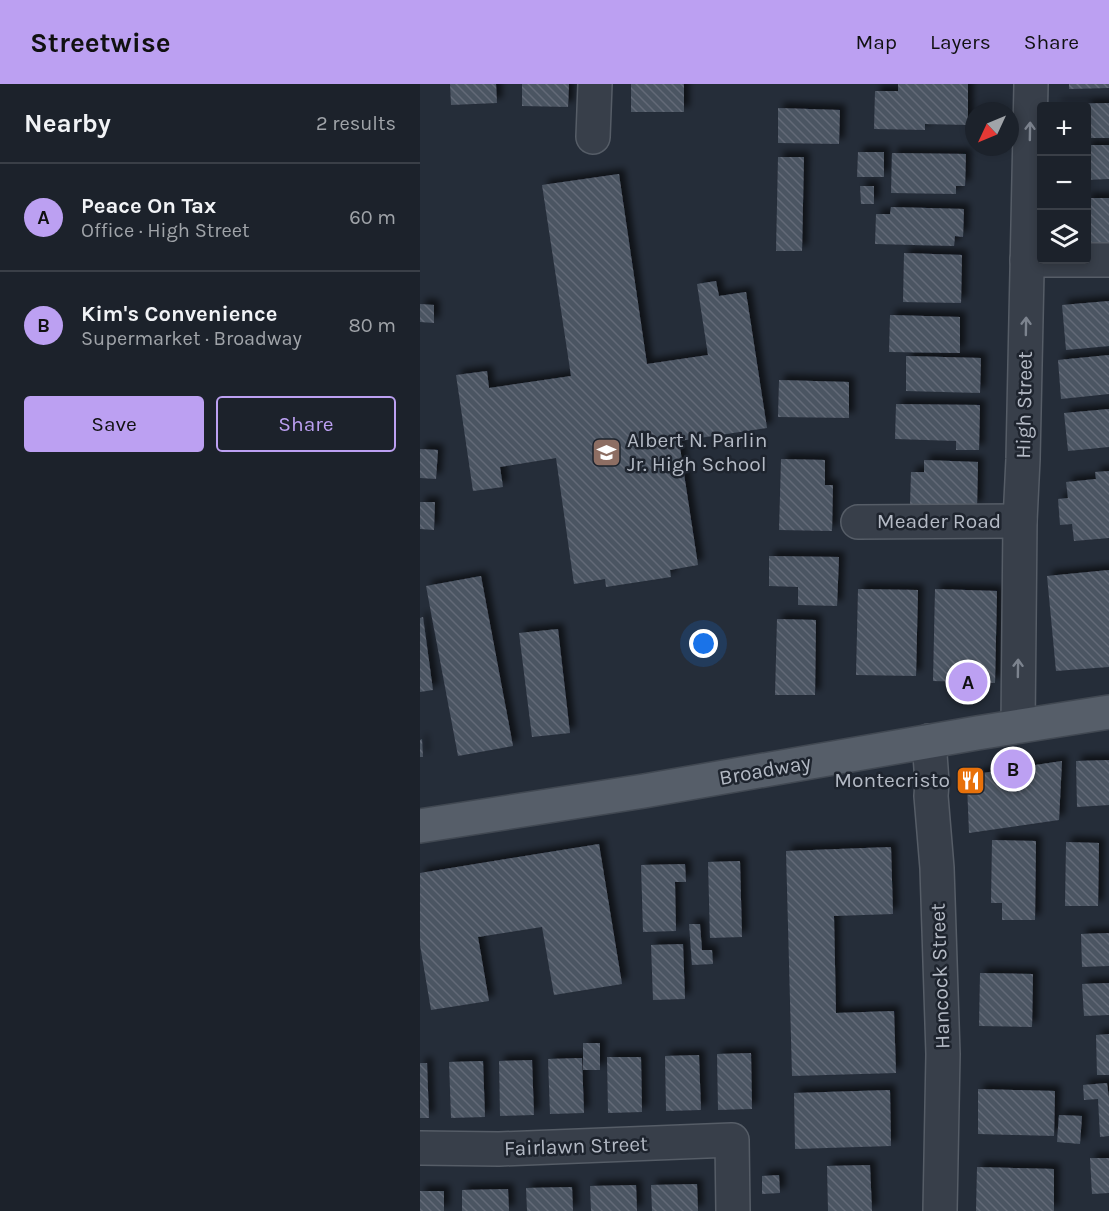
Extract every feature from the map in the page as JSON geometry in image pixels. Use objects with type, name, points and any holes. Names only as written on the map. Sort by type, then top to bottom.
[{"type":"main road","name":"Broadway","points":[[420,826],[644,791],[1109,712]]},
{"type":"street","points":[[593,137],[595,84]]},
{"type":"street","name":"High Street","points":[[1018,726],[1020,521],[1030,84]]},
{"type":"street","points":[[1027,260],[1109,260]]},
{"type":"street","name":"Meader Road","points":[[858,522],[1020,521]]},
{"type":"street","name":"Hancock Street","points":[[929,741],[937,868],[943,1054],[940,1211]]},
{"type":"street","name":"Fairlawn Street","points":[[420,1148],[499,1149],[732,1140],[733,1211]]},
{"type":"building","points":[[450,84],[496,84],[497,103],[451,105]]},
{"type":"building","points":[[522,84],[569,84],[568,107],[522,106]]},
{"type":"building","points":[[631,84],[684,84],[684,112],[631,112]]},
{"type":"building","points":[[898,84],[968,84],[965,125],[925,124],[925,130],[874,129],[875,91],[898,91]]},
{"type":"building","points":[[1069,84],[1109,84],[1109,88],[1069,89]]},
{"type":"building","points":[[1091,103],[1109,103],[1109,138],[1091,138]]},
{"type":"building","points":[[778,108],[840,110],[839,144],[778,143]]},
{"type":"building","points":[[1091,145],[1109,145],[1109,179],[1091,180]]},
{"type":"building","points":[[858,152],[884,152],[884,177],[857,177]]},
{"type":"building","points":[[892,153],[965,154],[965,186],[956,186],[956,194],[891,193]]},
{"type":"building","points":[[778,157],[804,157],[802,251],[776,251]]},
{"type":"building","points":[[619,174],[647,364],[708,355],[697,284],[716,281],[719,296],[746,292],[767,428],[679,441],[698,565],[670,570],[671,577],[606,587],[605,579],[574,584],[556,458],[500,467],[503,487],[473,491],[456,375],[487,371],[489,388],[571,376],[542,185]]},
{"type":"building","points":[[860,186],[874,186],[874,204],[861,204]]},
{"type":"building","points":[[1091,198],[1109,198],[1109,246],[1091,246]]},
{"type":"building","points":[[891,207],[964,209],[963,237],[955,236],[954,246],[875,244],[876,214],[890,214]]},
{"type":"building","points":[[904,253],[962,255],[961,303],[903,302]]},
{"type":"building","points":[[1109,301],[1109,346],[1066,350],[1062,305]]},
{"type":"building","points":[[420,304],[434,305],[434,323],[420,322]]},
{"type":"building","points":[[890,315],[960,317],[960,353],[889,352]]},
{"type":"building","points":[[1109,355],[1109,394],[1061,399],[1058,360]]},
{"type":"building","points":[[906,356],[981,358],[980,393],[906,391]]},
{"type":"building","points":[[779,380],[849,382],[849,418],[778,417]]},
{"type":"building","points":[[896,404],[980,405],[979,450],[956,450],[956,441],[895,439]]},
{"type":"building","points":[[1109,409],[1109,447],[1068,451],[1064,413]]},
{"type":"building","points":[[420,449],[438,450],[436,479],[420,478]]},
{"type":"building","points":[[781,459],[825,460],[825,485],[833,485],[832,531],[779,530]]},
{"type":"building","points":[[924,460],[978,462],[977,507],[910,505],[911,472],[924,472]]},
{"type":"building","points":[[1109,471],[1109,538],[1074,541],[1072,524],[1060,525],[1058,499],[1068,498],[1066,482],[1096,479],[1095,472]]},
{"type":"building","points":[[420,502],[435,502],[434,530],[420,529]]},
{"type":"building","points":[[769,556],[839,557],[837,606],[798,605],[798,587],[769,586]]},
{"type":"building","points":[[1109,570],[1109,667],[1056,671],[1047,576]]},
{"type":"building","points":[[481,576],[513,746],[458,756],[426,586]]},
{"type":"building","points":[[858,589],[918,590],[916,676],[856,675]]},
{"type":"building","points":[[935,589],[997,591],[995,683],[933,681]]},
{"type":"building","points":[[423,617],[433,690],[420,692],[420,618]]},
{"type":"building","points":[[777,619],[816,620],[815,695],[775,695]]},
{"type":"building","points":[[558,629],[570,733],[532,737],[519,633]]},
{"type":"building","points":[[422,739],[423,757],[420,757],[420,740]]},
{"type":"building","points":[[1109,760],[1109,805],[1077,807],[1076,761]]},
{"type":"building","points":[[1062,761],[1059,820],[969,833],[967,785],[976,774]]},
{"type":"building","points":[[992,840],[1036,841],[1035,920],[1002,920],[1002,903],[991,903]]},
{"type":"building","points":[[1066,842],[1099,843],[1098,906],[1065,906]]},
{"type":"building","points":[[599,844],[622,984],[554,995],[542,927],[478,937],[489,1001],[431,1010],[420,945],[420,873]]},
{"type":"building","points":[[891,847],[893,914],[834,916],[836,1013],[894,1011],[896,1073],[792,1076],[786,851]]},
{"type":"building","points":[[740,861],[742,937],[710,938],[708,862]]},
{"type":"building","points":[[685,864],[686,882],[675,882],[676,931],[643,932],[641,865]]},
{"type":"building","points":[[689,924],[700,924],[702,950],[712,950],[713,964],[692,965]]},
{"type":"building","points":[[1109,933],[1109,966],[1082,967],[1081,934]]},
{"type":"building","points":[[683,944],[685,999],[653,1000],[651,945]]},
{"type":"building","points":[[980,973],[1033,974],[1032,1027],[979,1026]]},
{"type":"building","points":[[1109,983],[1109,1015],[1084,1016],[1082,984]]},
{"type":"building","points":[[1109,1034],[1109,1075],[1097,1075],[1096,1035]]},
{"type":"building","points":[[583,1043],[600,1043],[600,1070],[583,1070]]},
{"type":"building","points":[[751,1053],[752,1109],[718,1110],[717,1054]]},
{"type":"building","points":[[699,1055],[701,1110],[666,1111],[665,1056]]},
{"type":"building","points":[[607,1057],[641,1057],[642,1112],[608,1113]]},
{"type":"building","points":[[582,1058],[584,1113],[550,1114],[548,1059]]},
{"type":"building","points":[[532,1060],[534,1115],[500,1116],[499,1061]]},
{"type":"building","points":[[483,1061],[485,1117],[451,1118],[449,1062]]},
{"type":"building","points":[[420,1063],[427,1063],[429,1118],[420,1118]]},
{"type":"building","points":[[1107,1083],[1109,1136],[1100,1137],[1098,1099],[1084,1100],[1083,1085]]},
{"type":"building","points":[[978,1089],[1055,1091],[1054,1136],[978,1134]]},
{"type":"building","points":[[890,1090],[891,1146],[795,1149],[794,1093]]},
{"type":"building","points":[[1059,1115],[1082,1116],[1080,1144],[1057,1142]]},
{"type":"building","points":[[1090,1158],[1109,1158],[1109,1193],[1092,1194]]},
{"type":"building","points":[[870,1165],[872,1211],[828,1211],[827,1166]]},
{"type":"building","points":[[977,1167],[1054,1169],[1054,1211],[976,1211]]},
{"type":"building","points":[[779,1175],[780,1193],[762,1194],[762,1176]]},
{"type":"building","points":[[697,1184],[698,1211],[652,1211],[651,1185]]},
{"type":"building","points":[[636,1185],[637,1211],[591,1211],[590,1186]]},
{"type":"building","points":[[572,1187],[573,1211],[527,1211],[526,1188]]},
{"type":"building","points":[[508,1189],[509,1211],[462,1211],[462,1190]]},
{"type":"building","points":[[420,1191],[444,1191],[444,1211],[420,1211]]},
{"type":"place","name":"Albert N. Parlin Jr. High School","points":[[606,452]]},
{"type":"place","name":"Peace On Tax","points":[[968,682]]},
{"type":"place","name":"Kim's Convenience","points":[[1013,769]]},
{"type":"place","name":"Montecristo","points":[[971,780]]}]
